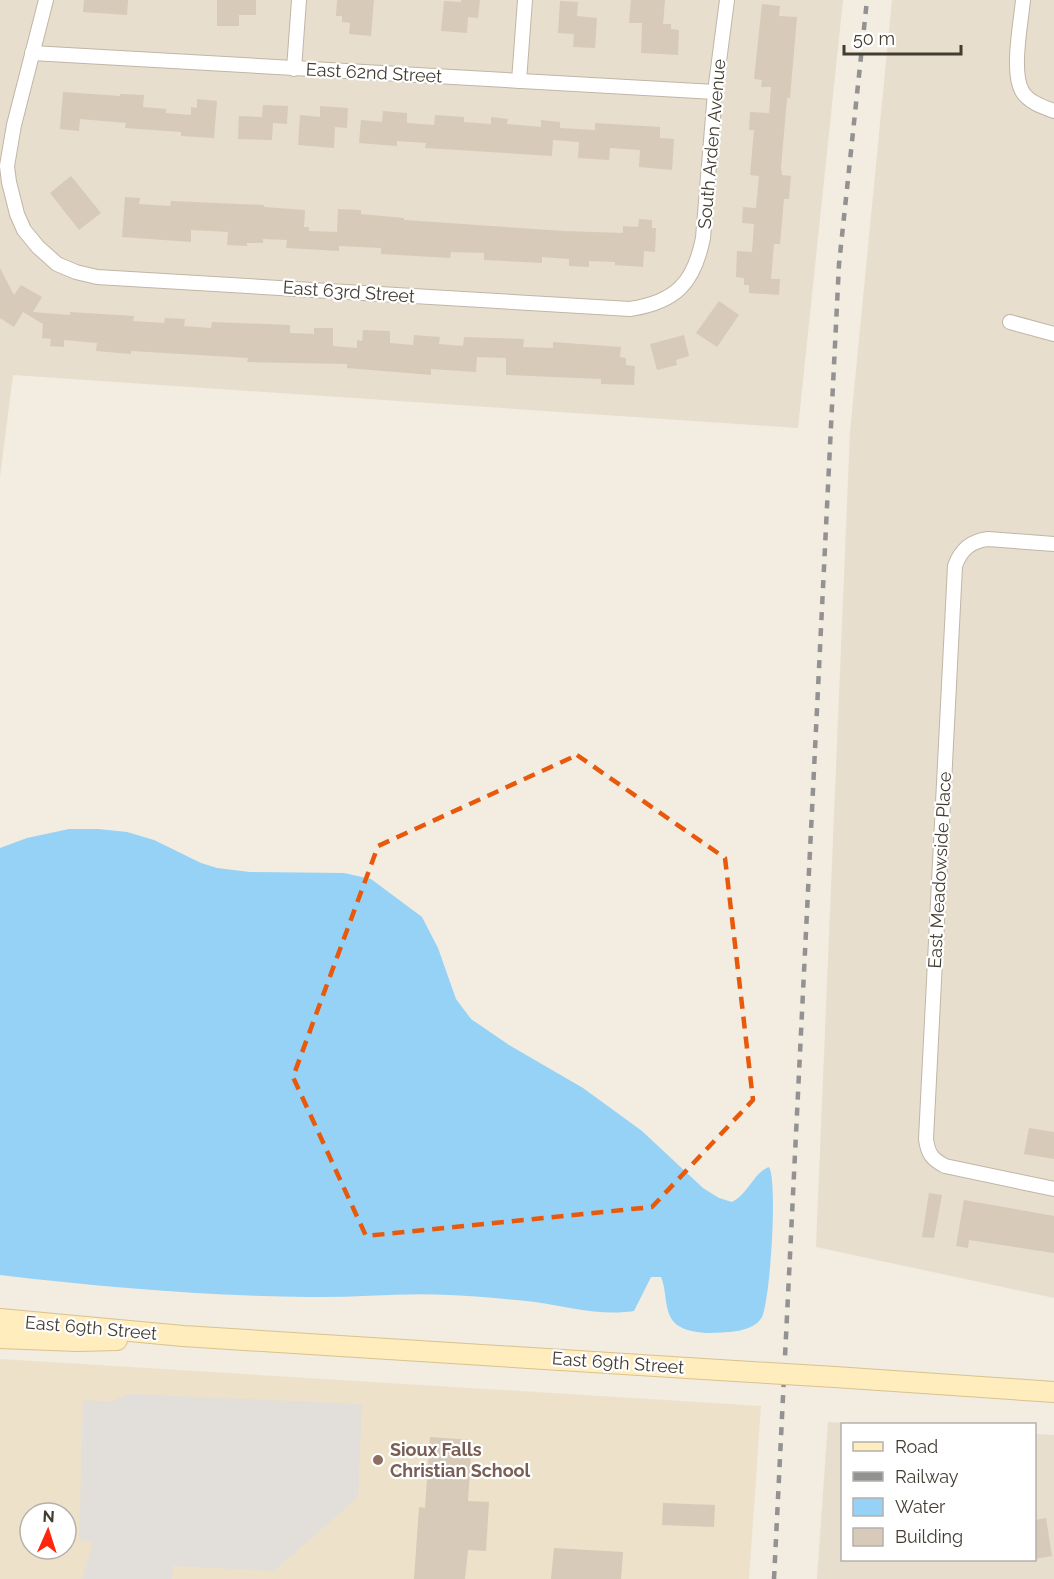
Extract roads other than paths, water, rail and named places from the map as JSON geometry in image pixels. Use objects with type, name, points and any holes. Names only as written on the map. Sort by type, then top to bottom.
[{"type":"main road","name":"East 69th Street","points":[[0,1319],[183,1336],[1054,1392]]},
{"type":"main road","name":"East 69th Street","points":[[0,1338],[96,1341],[183,1336]]},
{"type":"street","points":[[32,53],[46,0]]},
{"type":"street","points":[[294,69],[299,0]]},
{"type":"street","points":[[519,81],[525,0]]},
{"type":"street","name":"South Arden Avenue","points":[[684,284],[698,260],[703,238],[715,92],[727,0]]},
{"type":"street","points":[[1023,0],[1018,78],[1022,92],[1036,104],[1054,111]]},
{"type":"street","name":"East 62nd Street","points":[[32,53],[715,92]]},
{"type":"street","name":"East 63rd Street","points":[[32,53],[14,125],[8,166],[17,214],[24,230],[57,264],[76,272],[96,277],[630,309],[652,306],[671,297],[684,284]]},
{"type":"street","points":[[1010,322],[1054,334]]},
{"type":"street","name":"East Meadowside Place","points":[[1054,544],[977,540],[958,556],[955,566],[926,1139],[927,1151],[933,1160],[945,1166],[1054,1190]]},
{"type":"water","points":[[69,829],[127,832],[154,840],[201,863],[217,868],[250,872],[344,873],[371,879],[422,917],[438,948],[456,999],[471,1019],[509,1045],[583,1088],[642,1131],[703,1188],[719,1198],[732,1202],[743,1193],[759,1173],[769,1167],[773,1195],[772,1242],[768,1289],[762,1317],[752,1326],[739,1331],[706,1333],[685,1329],[676,1324],[670,1316],[661,1277],[651,1277],[634,1311],[609,1312],[470,1296],[431,1294],[343,1297],[231,1295],[115,1287],[0,1275],[0,848],[27,838]]},
{"type":"railway","points":[[774,1579],[839,264],[867,0]]},
{"type":"place","name":"Sioux Falls Christian School","points":[[378,1460]]}]
